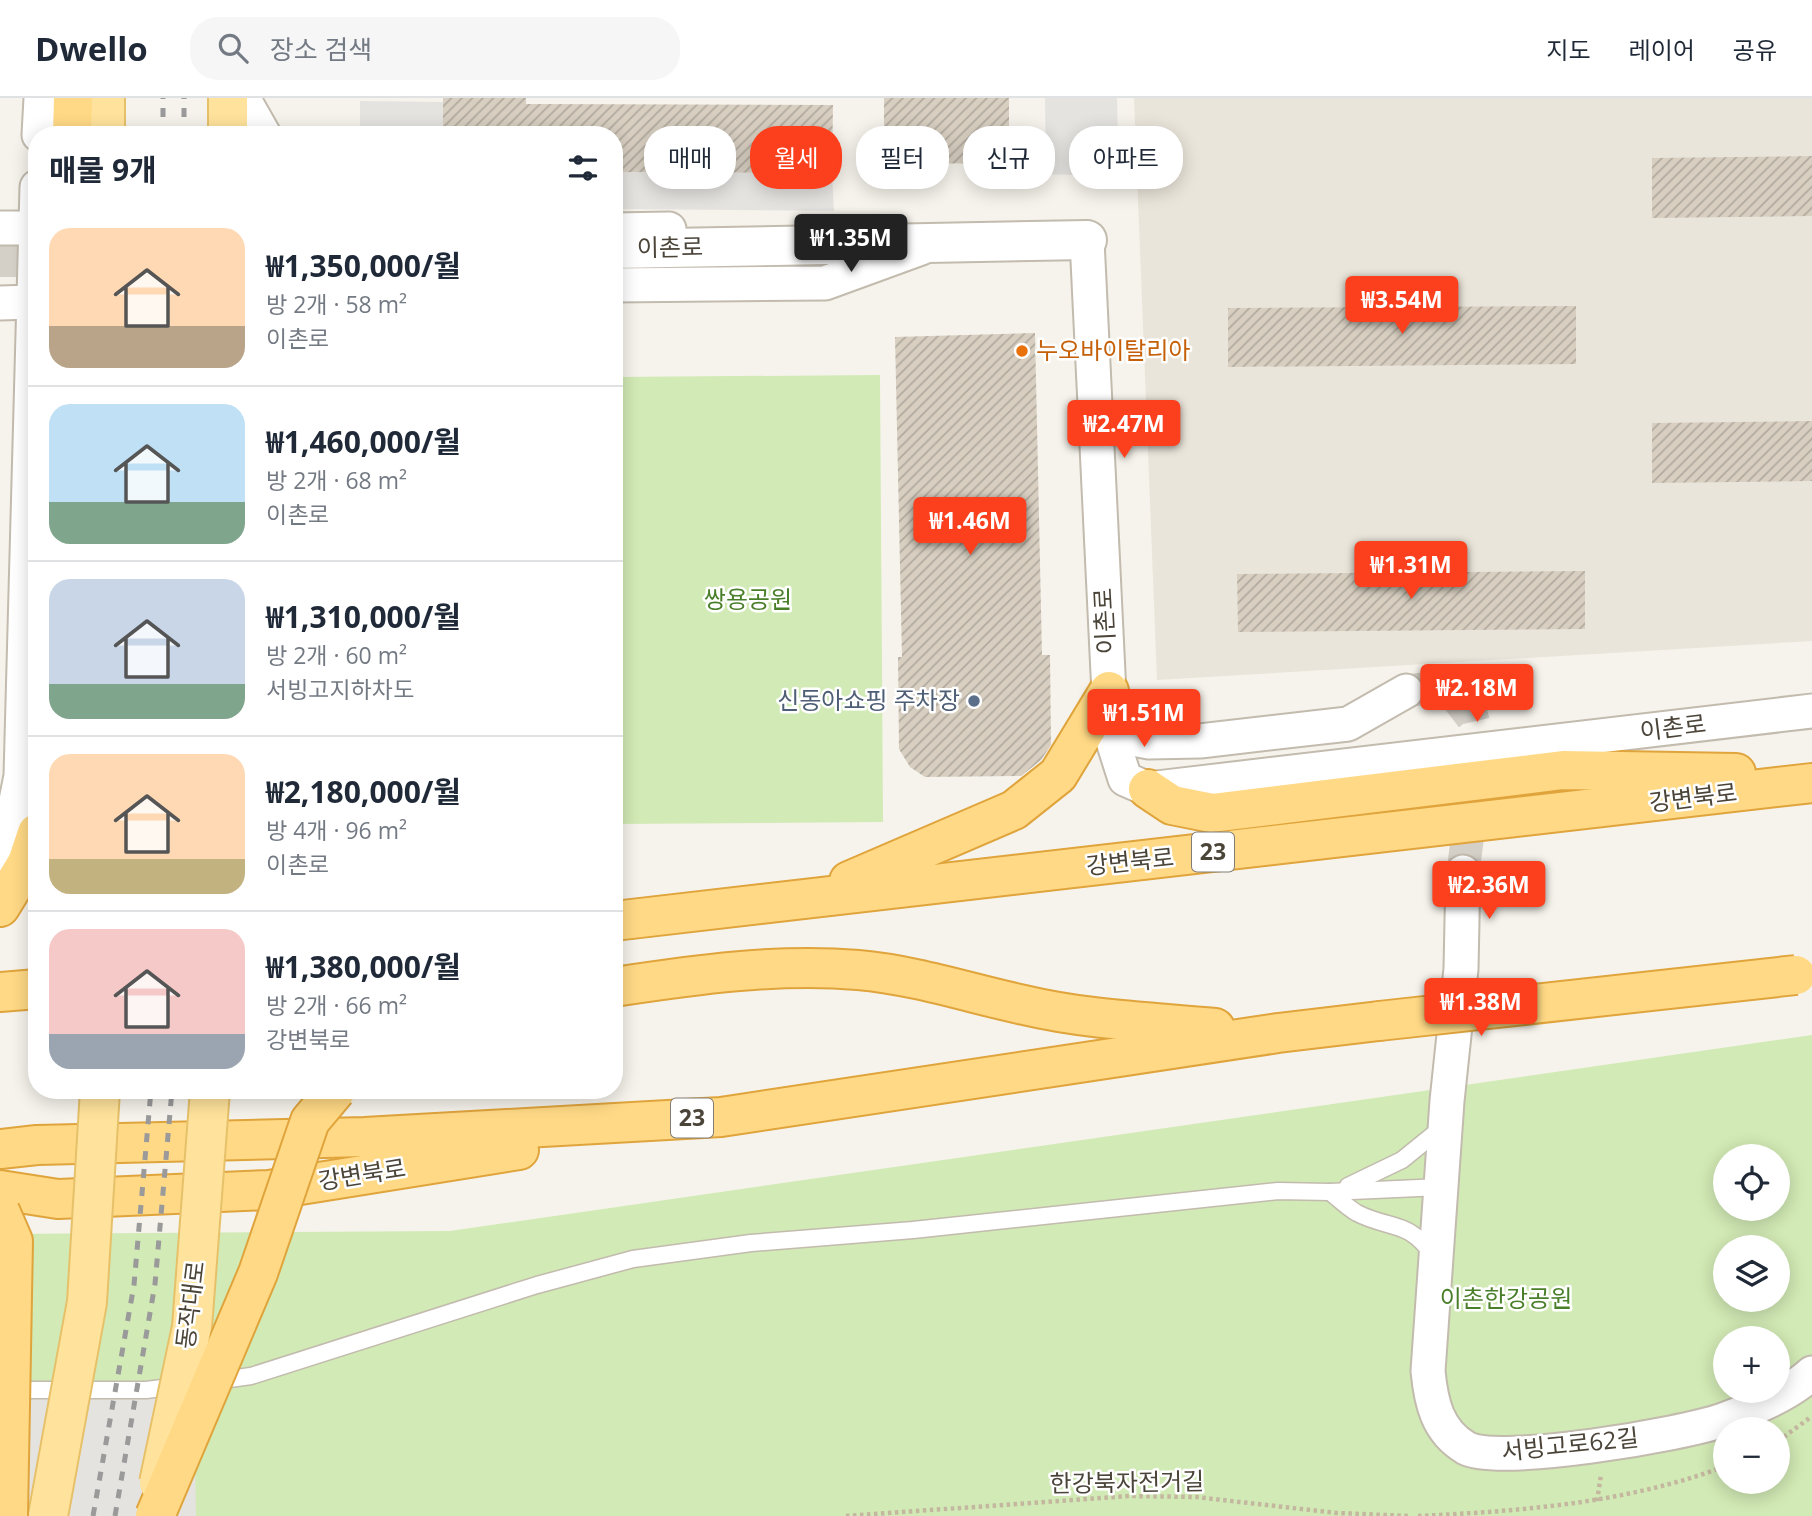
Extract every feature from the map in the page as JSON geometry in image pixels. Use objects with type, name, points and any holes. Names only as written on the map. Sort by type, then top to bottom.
[{"type":"highway","points":[[72,126],[73,98]]},
{"type":"highway","points":[[814,896],[1014,810],[1058,775],[1109,691]]},
{"type":"highway","points":[[1148,789],[1172,805],[1212,813],[1563,770],[1812,774]]},
{"type":"highway","name":"강변북로","points":[[623,920],[814,896],[1579,812],[1812,783]]},
{"type":"highway","points":[[0,907],[28,860]]},
{"type":"highway","points":[[623,986],[783,968],[858,970],[947,984],[1025,1006],[1097,1017],[1278,1033]]},
{"type":"highway","name":"강변북로","points":[[0,1190],[58,1199],[269,1190],[721,1117],[1278,1033],[1804,974]]},
{"type":"highway","points":[[0,992],[28,990]]},
{"type":"highway","points":[[153,1516],[258,1273],[310,1121],[328,1099]]},
{"type":"highway","name":"강변북로","points":[[0,1149],[37,1145],[365,1137],[721,1117]]},
{"type":"highway","points":[[0,1211],[13,1241],[8,1516]]},
{"type":"main road","points":[[104,98],[105,126]]},
{"type":"main road","points":[[228,98],[228,126]]},
{"type":"main road","points":[[48,1516],[86,1301],[99,1099]]},
{"type":"main road","name":"동작대로","points":[[153,1516],[192,1327],[209,1099]]},
{"type":"street","points":[[39,126],[41,98]]},
{"type":"street","points":[[243,98],[259,126]]},
{"type":"street","points":[[0,228],[28,228]]},
{"type":"street","points":[[623,230],[860,228],[936,242]]},
{"type":"street","name":"이촌로","points":[[623,248],[1087,240],[1111,735],[1125,779],[1148,789],[1812,711]]},
{"type":"street","points":[[623,285],[825,283],[936,242]]},
{"type":"street","points":[[0,303],[28,302]]},
{"type":"street","points":[[0,856],[7,846],[21,776],[28,500]]},
{"type":"street","points":[[1111,735],[1149,742],[1200,741],[1348,724],[1406,691]]},
{"type":"street","name":"서빙고로62길","points":[[1463,872],[1461,969],[1447,1113],[1428,1371],[1430,1399],[1451,1437],[1469,1450],[1498,1454],[1667,1434],[1721,1420],[1770,1400],[1812,1373]]},
{"type":"lane","points":[[1330,1192],[1367,1179],[1402,1160],[1447,1113]]},
{"type":"lane","points":[[0,1391],[146,1391],[251,1376],[537,1285],[633,1259],[681,1250],[913,1230],[1278,1191],[1330,1192],[1441,1187]]},
{"type":"lane","points":[[1330,1192],[1358,1213],[1391,1222],[1416,1235],[1437,1262]]},
{"type":"path","points":[[1790,1432],[1812,1416]]},
{"type":"path","points":[[1418,1516],[1492,1513],[1597,1501],[1686,1481],[1713,1471]]},
{"type":"path","name":"한강북자전거길","points":[[846,1516],[1143,1496],[1196,1497],[1324,1511],[1409,1516]]},
{"type":"shaded area","points":[[1045,98],[1117,98],[1118,126],[1069,126],[1069,175],[1055,174],[1055,126],[1045,126]]},
{"type":"shaded area","points":[[1134,98],[1812,98],[1812,641],[1157,680],[1138,189],[1183,189],[1183,126],[1135,126]]},
{"type":"shaded area","points":[[360,101],[443,102],[443,126],[360,126]]},
{"type":"shaded area","points":[[623,172],[644,172],[644,189],[736,189],[736,173],[750,173],[750,189],[833,189],[834,211],[623,209]]},
{"type":"shaded area","points":[[0,1386],[194,1390],[196,1516],[0,1516]]},
{"type":"green space","name":"쌍용공원","points":[[880,375],[883,822],[623,824],[623,377]]},
{"type":"green space","name":"이촌한강공원","points":[[1812,1035],[1812,1516],[0,1516],[0,1234],[450,1231]]},
{"type":"building","points":[[443,98],[526,98],[526,104],[833,105],[833,126],[750,126],[750,173],[736,173],[736,126],[644,126],[644,172],[623,172],[623,126],[443,126]]},
{"type":"building","points":[[884,98],[1009,98],[1009,126],[963,126],[963,163],[949,163],[949,126],[884,126]]},
{"type":"building","points":[[1812,156],[1812,216],[1652,218],[1652,158]]},
{"type":"building","points":[[1576,306],[1576,364],[1228,367],[1228,308]]},
{"type":"building","points":[[1035,333],[1042,655],[1050,655],[1051,745],[1041,760],[1021,776],[925,777],[910,767],[899,749],[898,657],[902,657],[895,337]]},
{"type":"building","points":[[1812,421],[1812,481],[1652,483],[1652,423]]},
{"type":"building","points":[[1585,571],[1585,629],[1238,632],[1237,574]]},
{"type":"tunnel","points":[[0,258],[28,258]]},
{"type":"tunnel","points":[[1406,691],[1429,688],[1454,694],[1472,717],[1479,747],[1463,872]]},
{"type":"railway","points":[[163,98],[163,126]]},
{"type":"railway","points":[[184,98],[184,126]]},
{"type":"railway","points":[[93,1516],[134,1285],[150,1099]]},
{"type":"railway","points":[[115,1516],[155,1284],[171,1099]]},
{"type":"place","name":"누오바이탈리아","points":[[1022,351]]},
{"type":"place","name":"신동아쇼핑 주차장","points":[[974,701]]}]
